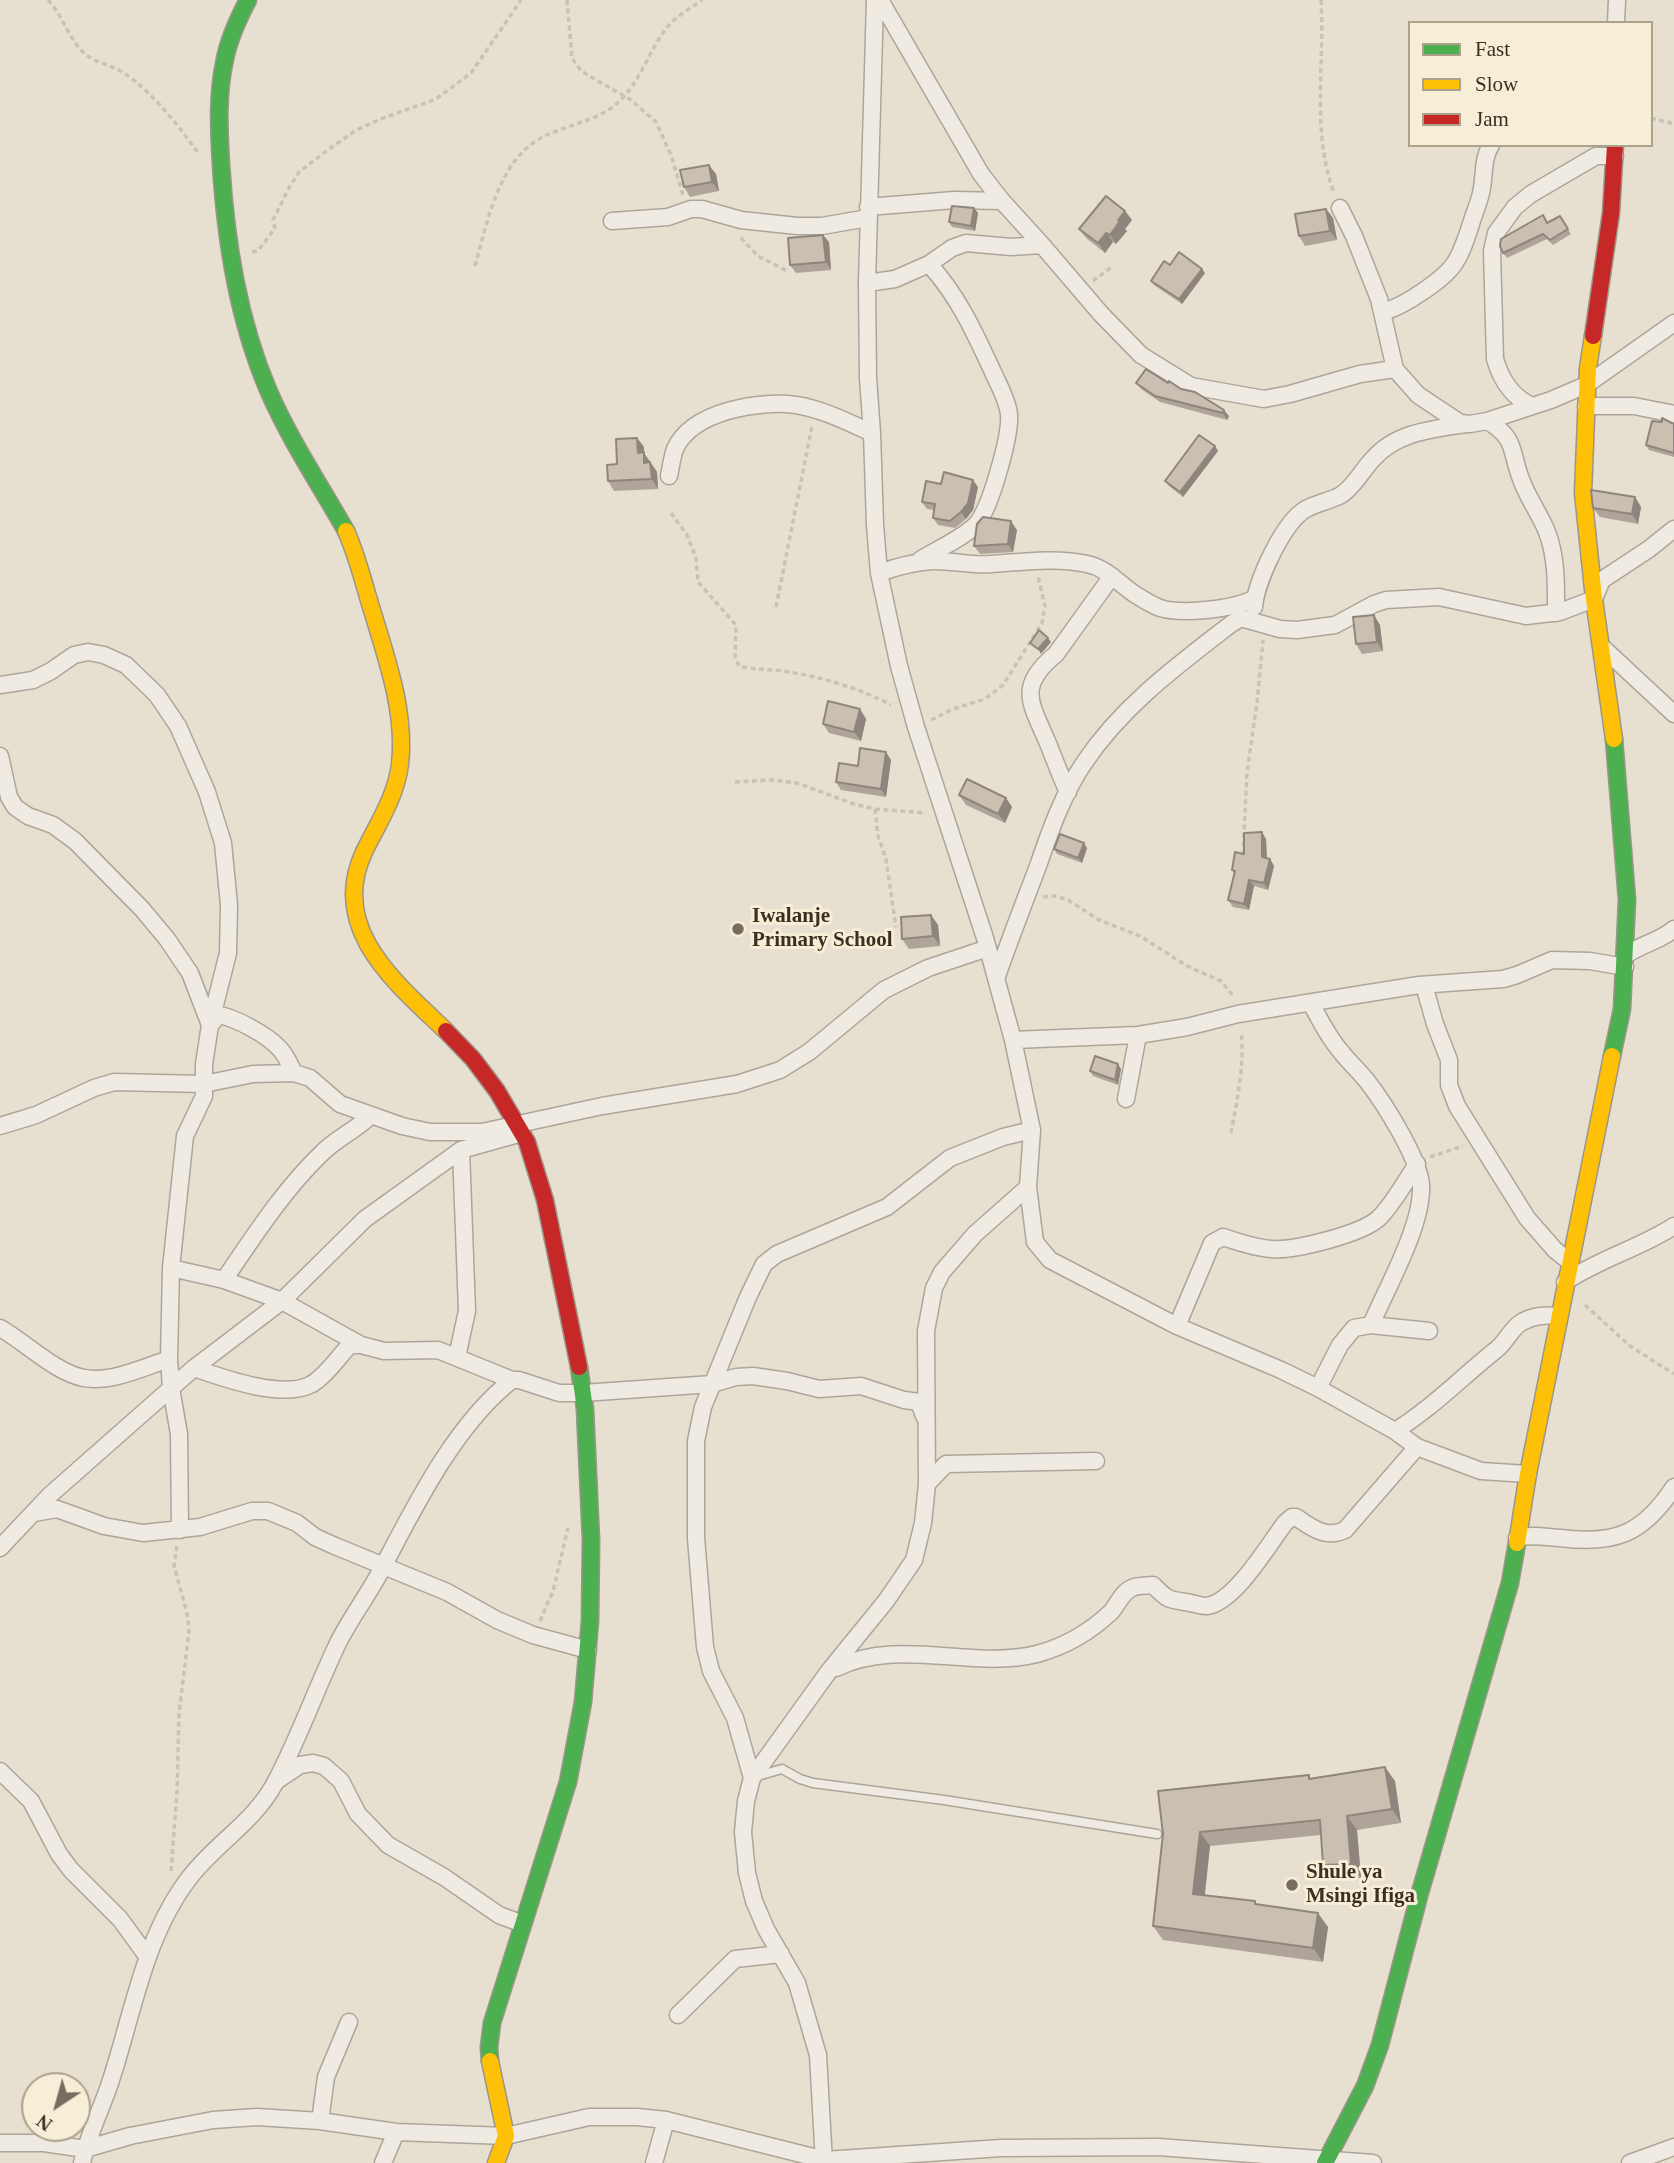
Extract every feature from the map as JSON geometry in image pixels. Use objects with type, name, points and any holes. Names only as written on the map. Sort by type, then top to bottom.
[{"type":"street","points":[[248,0],[226,45],[219,90],[220,151],[230,258],[244,320],[271,394],[348,537],[398,706],[403,752],[392,796],[356,873],[351,894],[356,919],[379,962],[396,984],[458,1043],[486,1075],[519,1128],[531,1154],[544,1195],[583,1394],[592,1522],[592,1593],[578,1743],[492,2023],[489,2047],[491,2066],[506,2136],[496,2163]]},
{"type":"street","points":[[874,0],[867,283],[868,378],[879,573],[899,667],[916,727],[997,976],[1013,1040],[1032,1130],[1028,1187],[1032,1234],[1046,1258],[1177,1326],[1318,1388],[1395,1431],[1417,1447],[1481,1471],[1528,1474]]},
{"type":"street","points":[[880,0],[981,174],[1101,314],[1142,355],[1191,386],[1264,399],[1301,391],[1333,380],[1395,369]]},
{"type":"street","points":[[1616,21],[1617,0]]},
{"type":"street","points":[[1383,312],[1395,308],[1447,274],[1463,252],[1481,192],[1486,153],[1490,147]]},
{"type":"street","points":[[1326,2162],[1365,2086],[1380,2045],[1419,1896],[1510,1583],[1564,1287],[1610,1079],[1622,1009],[1627,900],[1617,759],[1594,599],[1583,493],[1586,385],[1609,223],[1615,151],[1596,156],[1531,194],[1515,206],[1496,233],[1492,251],[1495,359],[1500,375],[1509,388],[1521,401],[1532,406]]},
{"type":"street","points":[[612,221],[668,217],[691,209],[702,209],[767,224],[822,226],[868,212],[941,200],[1002,201]]},
{"type":"street","points":[[1340,208],[1354,236],[1383,312],[1395,369],[1418,395],[1447,415],[1466,424]]},
{"type":"street","points":[[867,283],[895,279],[929,264],[951,248],[966,243],[1011,247],[1042,245]]},
{"type":"street","points":[[915,563],[967,533],[978,523],[985,511],[998,471],[1009,417],[1004,395],[969,320],[955,295],[929,264]]},
{"type":"street","points":[[1257,622],[1255,598],[1265,571],[1290,524],[1304,510],[1341,495],[1359,478],[1380,451],[1395,440],[1418,433],[1487,421],[1586,385],[1674,323]]},
{"type":"street","points":[[669,476],[675,449],[688,432],[703,420],[723,412],[778,404],[798,405],[872,432]]},
{"type":"street","points":[[1586,406],[1634,406],[1674,415]]},
{"type":"street","points":[[1487,421],[1497,427],[1513,446],[1519,476],[1547,533],[1556,582],[1556,613]]},
{"type":"street","points":[[997,976],[1068,792],[1083,764],[1147,690],[1231,624],[1241,618],[1280,629],[1317,628],[1335,625],[1386,600],[1439,597],[1526,616],[1556,613],[1594,599],[1602,580],[1674,529]]},
{"type":"street","points":[[879,573],[934,561],[989,564],[1077,562],[1094,566],[1135,594],[1162,608],[1180,611],[1233,607],[1255,598]]},
{"type":"street","points":[[1068,792],[1033,712],[1032,685],[1045,663],[1056,654],[1112,576]]},
{"type":"street","points":[[1601,646],[1674,714]]},
{"type":"street","points":[[0,685],[33,680],[74,655],[94,653],[118,661],[135,673],[157,695],[178,726],[207,792],[223,843],[229,905],[228,953],[210,1025],[204,1064],[204,1096],[185,1136],[171,1268],[169,1359],[179,1434],[180,1530]]},
{"type":"street","points":[[0,756],[9,797],[15,807],[28,816],[53,825],[75,841],[142,909],[190,973],[210,1025]]},
{"type":"street","points":[[1625,961],[1633,950],[1655,942],[1674,929]]},
{"type":"street","points":[[0,1548],[50,1495],[194,1368],[282,1301],[365,1219],[461,1150],[519,1128],[602,1106],[737,1084],[780,1070],[809,1052],[892,985],[928,968],[988,948]]},
{"type":"street","points":[[1013,1040],[1138,1035],[1187,1027],[1238,1014],[1424,985],[1503,979],[1552,960],[1625,961]]},
{"type":"street","points":[[1424,985],[1449,1060],[1452,1096],[1527,1218],[1555,1250],[1570,1262]]},
{"type":"street","points":[[1311,1003],[1327,1033],[1369,1083],[1417,1164],[1421,1192],[1418,1212],[1370,1325]]},
{"type":"street","points":[[210,1025],[219,1014],[258,1032],[281,1050],[294,1073]]},
{"type":"street","points":[[1126,1099],[1138,1035]]},
{"type":"street","points":[[0,1126],[36,1115],[94,1088],[114,1082],[204,1084],[253,1074],[294,1073],[310,1078],[340,1104],[402,1126],[430,1132],[482,1132],[519,1128]]},
{"type":"street","points":[[224,1280],[277,1205],[314,1160],[370,1116]]},
{"type":"street","points":[[752,1777],[735,1718],[711,1671],[705,1647],[696,1538],[696,1441],[703,1406],[755,1281],[771,1258],[786,1248],[887,1207],[950,1158],[1003,1137],[1032,1130]]},
{"type":"street","points":[[457,1357],[467,1311],[461,1150]]},
{"type":"street","points":[[1177,1326],[1204,1258],[1214,1241],[1223,1237],[1254,1247],[1276,1250],[1314,1243],[1360,1229],[1380,1217],[1417,1164]]},
{"type":"street","points":[[824,2162],[818,2055],[797,1983],[760,1919],[747,1873],[743,1816],[752,1777],[914,1560],[923,1523],[927,1484],[926,1331],[937,1281],[975,1234],[1028,1187]]},
{"type":"street","points":[[1564,1287],[1583,1270],[1674,1226]]},
{"type":"street","points":[[171,1268],[224,1280],[282,1301],[360,1345]]},
{"type":"street","points":[[1395,1431],[1422,1414],[1452,1389],[1498,1348],[1517,1325],[1543,1315],[1559,1316]]},
{"type":"street","points":[[1318,1388],[1348,1333],[1360,1325],[1429,1331]]},
{"type":"street","points":[[0,1328],[72,1375],[86,1378],[119,1374],[169,1359]]},
{"type":"street","points":[[194,1368],[229,1380],[278,1389],[307,1386],[326,1372],[351,1345],[384,1351],[438,1350],[512,1380],[559,1393],[583,1394],[712,1384],[736,1377],[752,1376],[819,1389],[861,1386],[919,1402],[925,1419]]},
{"type":"street","points":[[84,2156],[110,2083],[147,1956],[173,1903],[190,1877],[266,1799],[339,1641],[383,1568],[428,1482],[473,1419],[495,1394],[512,1380]]},
{"type":"street","points":[[829,1671],[854,1659],[883,1655],[916,1653],[958,1657],[1013,1657],[1064,1646],[1086,1633],[1112,1610],[1128,1589],[1137,1586],[1153,1585],[1168,1600],[1198,1605],[1213,1604],[1239,1584],[1292,1517],[1323,1533],[1332,1534],[1345,1530],[1417,1447]]},
{"type":"street","points":[[927,1484],[946,1464],[1096,1461]]},
{"type":"street","points":[[1517,1538],[1531,1536],[1584,1541],[1615,1538],[1644,1523],[1657,1511],[1674,1487]]},
{"type":"street","points":[[34,1513],[57,1508],[104,1526],[143,1533],[180,1530],[252,1511],[268,1511],[297,1523],[315,1537],[383,1568],[447,1592],[497,1620],[533,1636],[588,1650]]},
{"type":"street","points":[[276,1781],[300,1765],[313,1763],[324,1766],[341,1781],[358,1814],[388,1844],[444,1877],[499,1915],[523,1924]]},
{"type":"street","points":[[0,1771],[26,1794],[59,1854],[71,1870],[120,1919],[147,1956]]},
{"type":"street","points":[[678,2015],[735,1959],[781,1954]]},
{"type":"street","points":[[320,2121],[326,2077],[349,2022]]},
{"type":"street","points":[[0,2143],[44,2143],[84,2156],[130,2136],[213,2120],[257,2117],[320,2121],[396,2132],[506,2136],[589,2117],[637,2117],[666,2120],[824,2162],[843,2163]]},
{"type":"street","points":[[654,2163],[666,2120]]},
{"type":"street","points":[[383,2163],[396,2132]]},
{"type":"street","points":[[824,2162],[1001,2148],[1158,2147],[1326,2162],[1373,2163]]},
{"type":"street","points":[[1630,2163],[1674,2147]]},
{"type":"lane","points":[[752,1777],[782,1769],[813,1783],[944,1800],[1157,1834]]},
{"type":"path","points":[[48,0],[59,12],[85,54],[135,80],[203,159]]},
{"type":"path","points":[[230,258],[258,251],[266,243],[275,228],[273,220],[299,172],[355,131],[436,99],[471,73],[521,0]]},
{"type":"path","points":[[568,0],[572,58],[581,71],[641,107],[656,122],[691,209]]},
{"type":"path","points":[[475,266],[495,199],[507,173],[523,152],[536,139],[614,107],[624,97],[667,27],[702,0]]},
{"type":"path","points":[[1321,0],[1320,98],[1324,152],[1331,185],[1340,208]]},
{"type":"path","points":[[1653,119],[1674,124]]},
{"type":"path","points":[[735,232],[758,256],[787,271]]},
{"type":"path","points":[[776,607],[804,455],[816,410]]},
{"type":"path","points":[[671,513],[687,535],[696,558],[698,582],[736,625],[735,657],[739,666],[809,676],[872,695],[898,709],[916,727],[953,709],[985,699],[1003,685],[1042,623],[1045,606],[1038,580],[1037,562]]},
{"type":"path","points":[[1243,856],[1247,772],[1263,637],[1257,622]]},
{"type":"path","points":[[735,782],[772,780],[797,783],[875,809],[945,816]]},
{"type":"path","points":[[875,809],[896,927]]},
{"type":"path","points":[[1022,906],[1044,897],[1055,896],[1068,900],[1099,920],[1140,936],[1187,966],[1221,981],[1234,997],[1243,1050],[1231,1133]]},
{"type":"path","points":[[1417,1164],[1477,1139]]},
{"type":"path","points":[[1564,1287],[1630,1346],[1674,1374]]},
{"type":"path","points":[[533,1636],[553,1591],[569,1526]]},
{"type":"path","points":[[169,1878],[174,1854],[179,1714],[189,1632],[187,1613],[174,1566],[180,1530]]},
{"type":"building","points":[[709,165],[712,182],[684,187],[680,170]]},
{"type":"building","points":[[1106,196],[1125,211],[1110,235],[1106,233],[1098,243],[1079,229]]},
{"type":"building","points":[[952,206],[974,208],[971,226],[949,222]]},
{"type":"building","points":[[1326,209],[1330,231],[1299,236],[1295,214]]},
{"type":"building","points":[[1543,215],[1547,223],[1560,216],[1568,229],[1550,240],[1543,234],[1503,253],[1501,239]]},
{"type":"building","points":[[823,235],[826,262],[790,265],[788,238]]},
{"type":"building","points":[[1179,252],[1202,269],[1179,299],[1151,281],[1164,261],[1170,265]]},
{"type":"building","points":[[1146,369],[1168,383],[1169,381],[1181,389],[1195,392],[1224,410],[1223,413],[1155,396],[1136,383]]},
{"type":"building","points":[[1662,418],[1674,424],[1674,453],[1646,445],[1652,421],[1662,422]]},
{"type":"building","points":[[1199,435],[1215,446],[1180,492],[1165,481]]},
{"type":"building","points":[[637,438],[638,453],[644,452],[644,463],[650,462],[652,479],[608,481],[607,465],[617,464],[616,439]]},
{"type":"building","points":[[944,472],[973,480],[968,503],[950,521],[933,518],[935,504],[922,502],[926,481],[941,484]]},
{"type":"building","points":[[1591,490],[1635,497],[1632,514],[1593,508]]},
{"type":"building","points":[[983,517],[1011,521],[1008,544],[974,546],[977,524]]},
{"type":"building","points":[[1374,615],[1377,642],[1356,644],[1353,617]]},
{"type":"building","points":[[1039,630],[1048,638],[1038,649],[1030,643]]},
{"type":"building","points":[[828,701],[860,709],[854,732],[823,724]]},
{"type":"building","points":[[860,748],[886,752],[881,789],[836,782],[839,763],[858,766]]},
{"type":"building","points":[[967,779],[1006,798],[998,814],[959,795]]},
{"type":"building","points":[[1262,832],[1262,857],[1270,859],[1264,883],[1249,880],[1244,904],[1228,900],[1235,871],[1232,870],[1235,852],[1244,854],[1244,833]]},
{"type":"building","points":[[1060,834],[1084,843],[1078,858],[1054,849]]},
{"type":"building","points":[[931,915],[933,936],[902,939],[901,917]]},
{"type":"building","points":[[1095,1056],[1118,1064],[1115,1080],[1090,1071]]},
{"type":"building","points":[[1385,1767],[1392,1809],[1347,1816],[1351,1864],[1323,1865],[1320,1820],[1200,1832],[1193,1894],[1255,1901],[1255,1904],[1318,1913],[1313,1948],[1153,1926],[1163,1834],[1158,1791],[1309,1775],[1309,1779]]},
{"type":"traffic: fast","points":[[248,0],[229,44],[222,72],[220,99],[223,194],[235,280],[249,337],[269,392],[346,531]]},
{"type":"traffic: fast","points":[[1612,1056],[1622,1009],[1627,900],[1614,739]]},
{"type":"traffic: fast","points":[[490,2061],[492,2023],[568,1782],[583,1702],[590,1621],[591,1540],[585,1409],[579,1367]]},
{"type":"traffic: fast","points":[[1325,2163],[1365,2086],[1380,2045],[1419,1896],[1510,1583],[1517,1543]]},
{"type":"traffic: slow","points":[[1593,336],[1588,368],[1583,493],[1594,599],[1614,739]]},
{"type":"traffic: slow","points":[[346,531],[357,559],[388,665],[397,704],[401,744],[395,788],[364,852],[355,880],[355,906],[361,930],[389,974],[446,1031]]},
{"type":"traffic: slow","points":[[1517,1543],[1528,1474],[1612,1056]]},
{"type":"traffic: slow","points":[[490,2061],[506,2136],[496,2163]]},
{"type":"traffic: jam","points":[[1593,336],[1611,213],[1615,147]]},
{"type":"traffic: jam","points":[[446,1031],[473,1059],[497,1091],[527,1142],[545,1200],[579,1367]]},
{"type":"place","name":"Iwalanje Primary School","points":[[738,929]]},
{"type":"place","name":"Shule ya Msingi Ifiga","points":[[1292,1885]]}]
